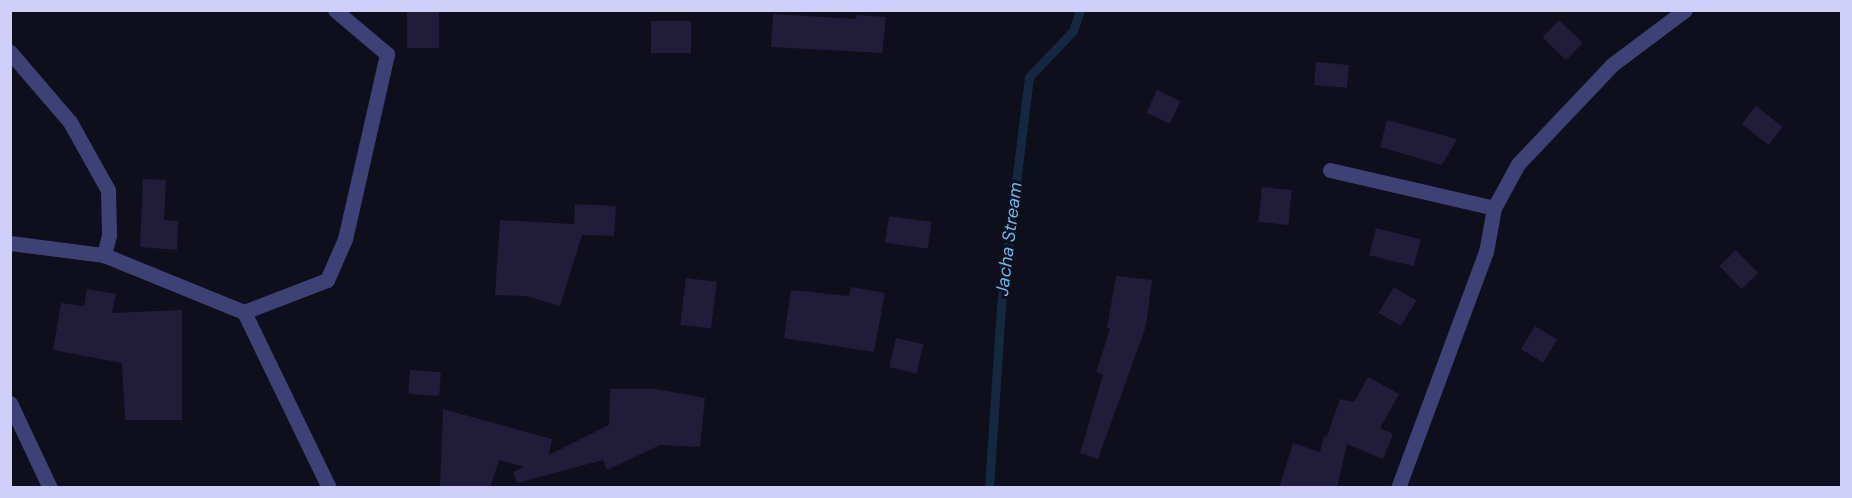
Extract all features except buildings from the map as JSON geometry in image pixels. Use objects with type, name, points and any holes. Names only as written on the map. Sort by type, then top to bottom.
[{"type":"street","points":[[243,312],[327,280],[345,238],[387,54],[335,10]]},
{"type":"street","points":[[1398,488],[1486,252],[1494,208],[1518,164],[1613,64],[1685,10]]},
{"type":"street","points":[[10,52],[70,122],[108,190],[109,235],[104,255]]},
{"type":"street","points":[[1330,170],[1494,208]]},
{"type":"street","points":[[10,243],[104,255],[243,312],[329,488]]},
{"type":"street","points":[[10,403],[50,488]]},
{"type":"waterway","name":"Jacha Stream","points":[[989,488],[1001,305],[1029,77],[1073,31],[1080,10]]}]
